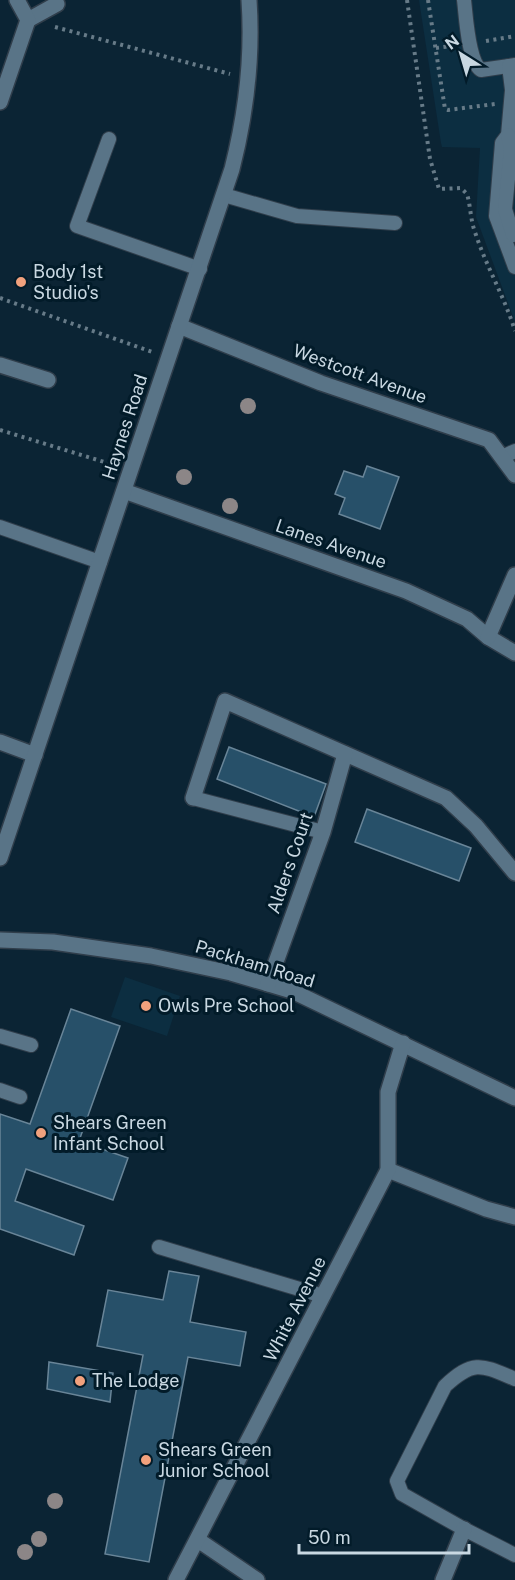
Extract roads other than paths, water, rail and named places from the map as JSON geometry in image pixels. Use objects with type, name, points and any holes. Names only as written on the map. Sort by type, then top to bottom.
[{"type":"street","points":[[16,0],[28,20]]},
{"type":"street","name":"Haynes Road","points":[[0,858],[232,169],[243,120],[248,79],[249,0]]},
{"type":"street","points":[[0,102],[28,20],[57,4]]},
{"type":"street","name":"Westcott Avenue","points":[[179,326],[321,383],[489,440],[508,454],[515,475]]},
{"type":"street","points":[[0,365],[48,380]]},
{"type":"street","name":"Lanes Avenue","points":[[124,491],[406,591],[467,619],[488,637],[515,653]]},
{"type":"street","points":[[488,637],[515,575]]},
{"type":"street","points":[[193,798],[225,702],[446,798],[476,826],[515,873]]},
{"type":"street","points":[[0,742],[35,754]]},
{"type":"street","name":"Alders Court","points":[[268,984],[324,832],[345,754]]},
{"type":"street","name":"Packham Road","points":[[0,940],[53,942],[151,956],[231,973],[268,984],[292,992],[403,1043],[515,1098]]},
{"type":"street","name":"White Avenue","points":[[176,1580],[388,1170],[388,1092],[403,1043]]},
{"type":"street","points":[[388,1170],[486,1209],[515,1217]]},
{"type":"street","points":[[443,1580],[464,1529]]},
{"type":"street","points":[[198,1540],[257,1580]]},
{"type":"lane","points":[[464,0],[470,43],[478,69],[512,66],[508,135],[511,149],[505,209],[515,240]]},
{"type":"lane","points":[[508,135],[502,144],[496,212],[515,267]]},
{"type":"lane","points":[[109,140],[77,226],[200,269]]},
{"type":"lane","points":[[224,195],[297,216],[394,223]]},
{"type":"lane","points":[[0,526],[100,562]]},
{"type":"lane","points":[[193,798],[324,832]]},
{"type":"lane","points":[[0,1036],[32,1045]]},
{"type":"lane","points":[[0,1090],[20,1097]]},
{"type":"lane","points":[[159,1247],[323,1296]]},
{"type":"lane","points":[[515,1379],[484,1366],[465,1369],[455,1377],[445,1386],[397,1481],[402,1494],[515,1555]]},
{"type":"place","name":"Body 1st Studio's","points":[[21,282]]},
{"type":"place","name":"Owls Pre School","points":[[146,1006]]},
{"type":"place","name":"Shears Green Infant School","points":[[41,1133]]},
{"type":"place","name":"The Lodge","points":[[80,1381]]},
{"type":"place","name":"Shears Green Junior School","points":[[146,1460]]}]
